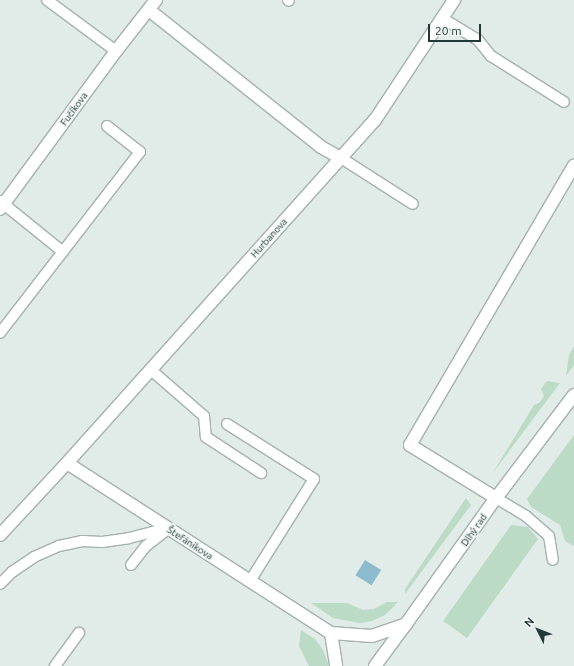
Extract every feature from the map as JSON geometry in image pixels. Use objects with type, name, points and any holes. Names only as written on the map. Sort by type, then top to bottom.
[{"type":"street","name":"Fučíkova","points":[[1,205],[156,0]]},
{"type":"street","name":"Hurbanova","points":[[67,463],[375,120],[454,0]]},
{"type":"street","points":[[149,10],[321,147],[341,158]]},
{"type":"street","points":[[496,498],[410,445],[574,166]]},
{"type":"street","name":"Dlhý rad","points":[[375,666],[496,498],[574,395]]},
{"type":"street","points":[[0,535],[67,463]]},
{"type":"street","name":"Štefánikova","points":[[67,463],[331,633],[372,636],[406,624]]},
{"type":"street","points":[[331,633],[336,666]]},
{"type":"lane","points":[[47,0],[116,51]]},
{"type":"lane","points":[[442,18],[478,40],[491,56],[564,102]]},
{"type":"lane","points":[[0,333],[140,152],[107,126]]},
{"type":"lane","points":[[341,158],[413,204]]},
{"type":"lane","points":[[1,205],[63,252]]},
{"type":"lane","points":[[151,370],[204,416],[206,438],[261,473]]},
{"type":"lane","points":[[227,424],[314,479],[250,581]]},
{"type":"lane","points":[[496,498],[526,516],[549,536],[553,560]]},
{"type":"lane","points":[[131,565],[146,546],[168,528]]},
{"type":"lane","points":[[0,584],[12,572],[34,557],[59,546],[82,541],[102,542],[123,539],[168,528]]},
{"type":"lane","points":[[55,666],[79,633]]},
{"type":"green space","points":[[574,346],[574,365],[566,376],[569,355]]},
{"type":"green space","points":[[547,381],[560,383],[492,474],[534,405],[540,402],[544,396],[541,389]]},
{"type":"green space","points":[[574,435],[574,546],[565,541],[560,525],[531,507],[527,499]]},
{"type":"green space","points":[[466,498],[471,505],[405,594],[405,589]]},
{"type":"green space","points":[[511,525],[528,527],[538,539],[467,638],[443,621]]},
{"type":"green space","points":[[387,602],[398,602],[385,615],[372,621],[360,623],[333,618],[311,603],[347,603],[363,610],[374,609]]},
{"type":"green space","points":[[301,630],[315,639],[323,650],[329,666],[309,666],[299,646]]},
{"type":"water","points":[[365,560],[381,570],[372,585],[355,575]]}]
